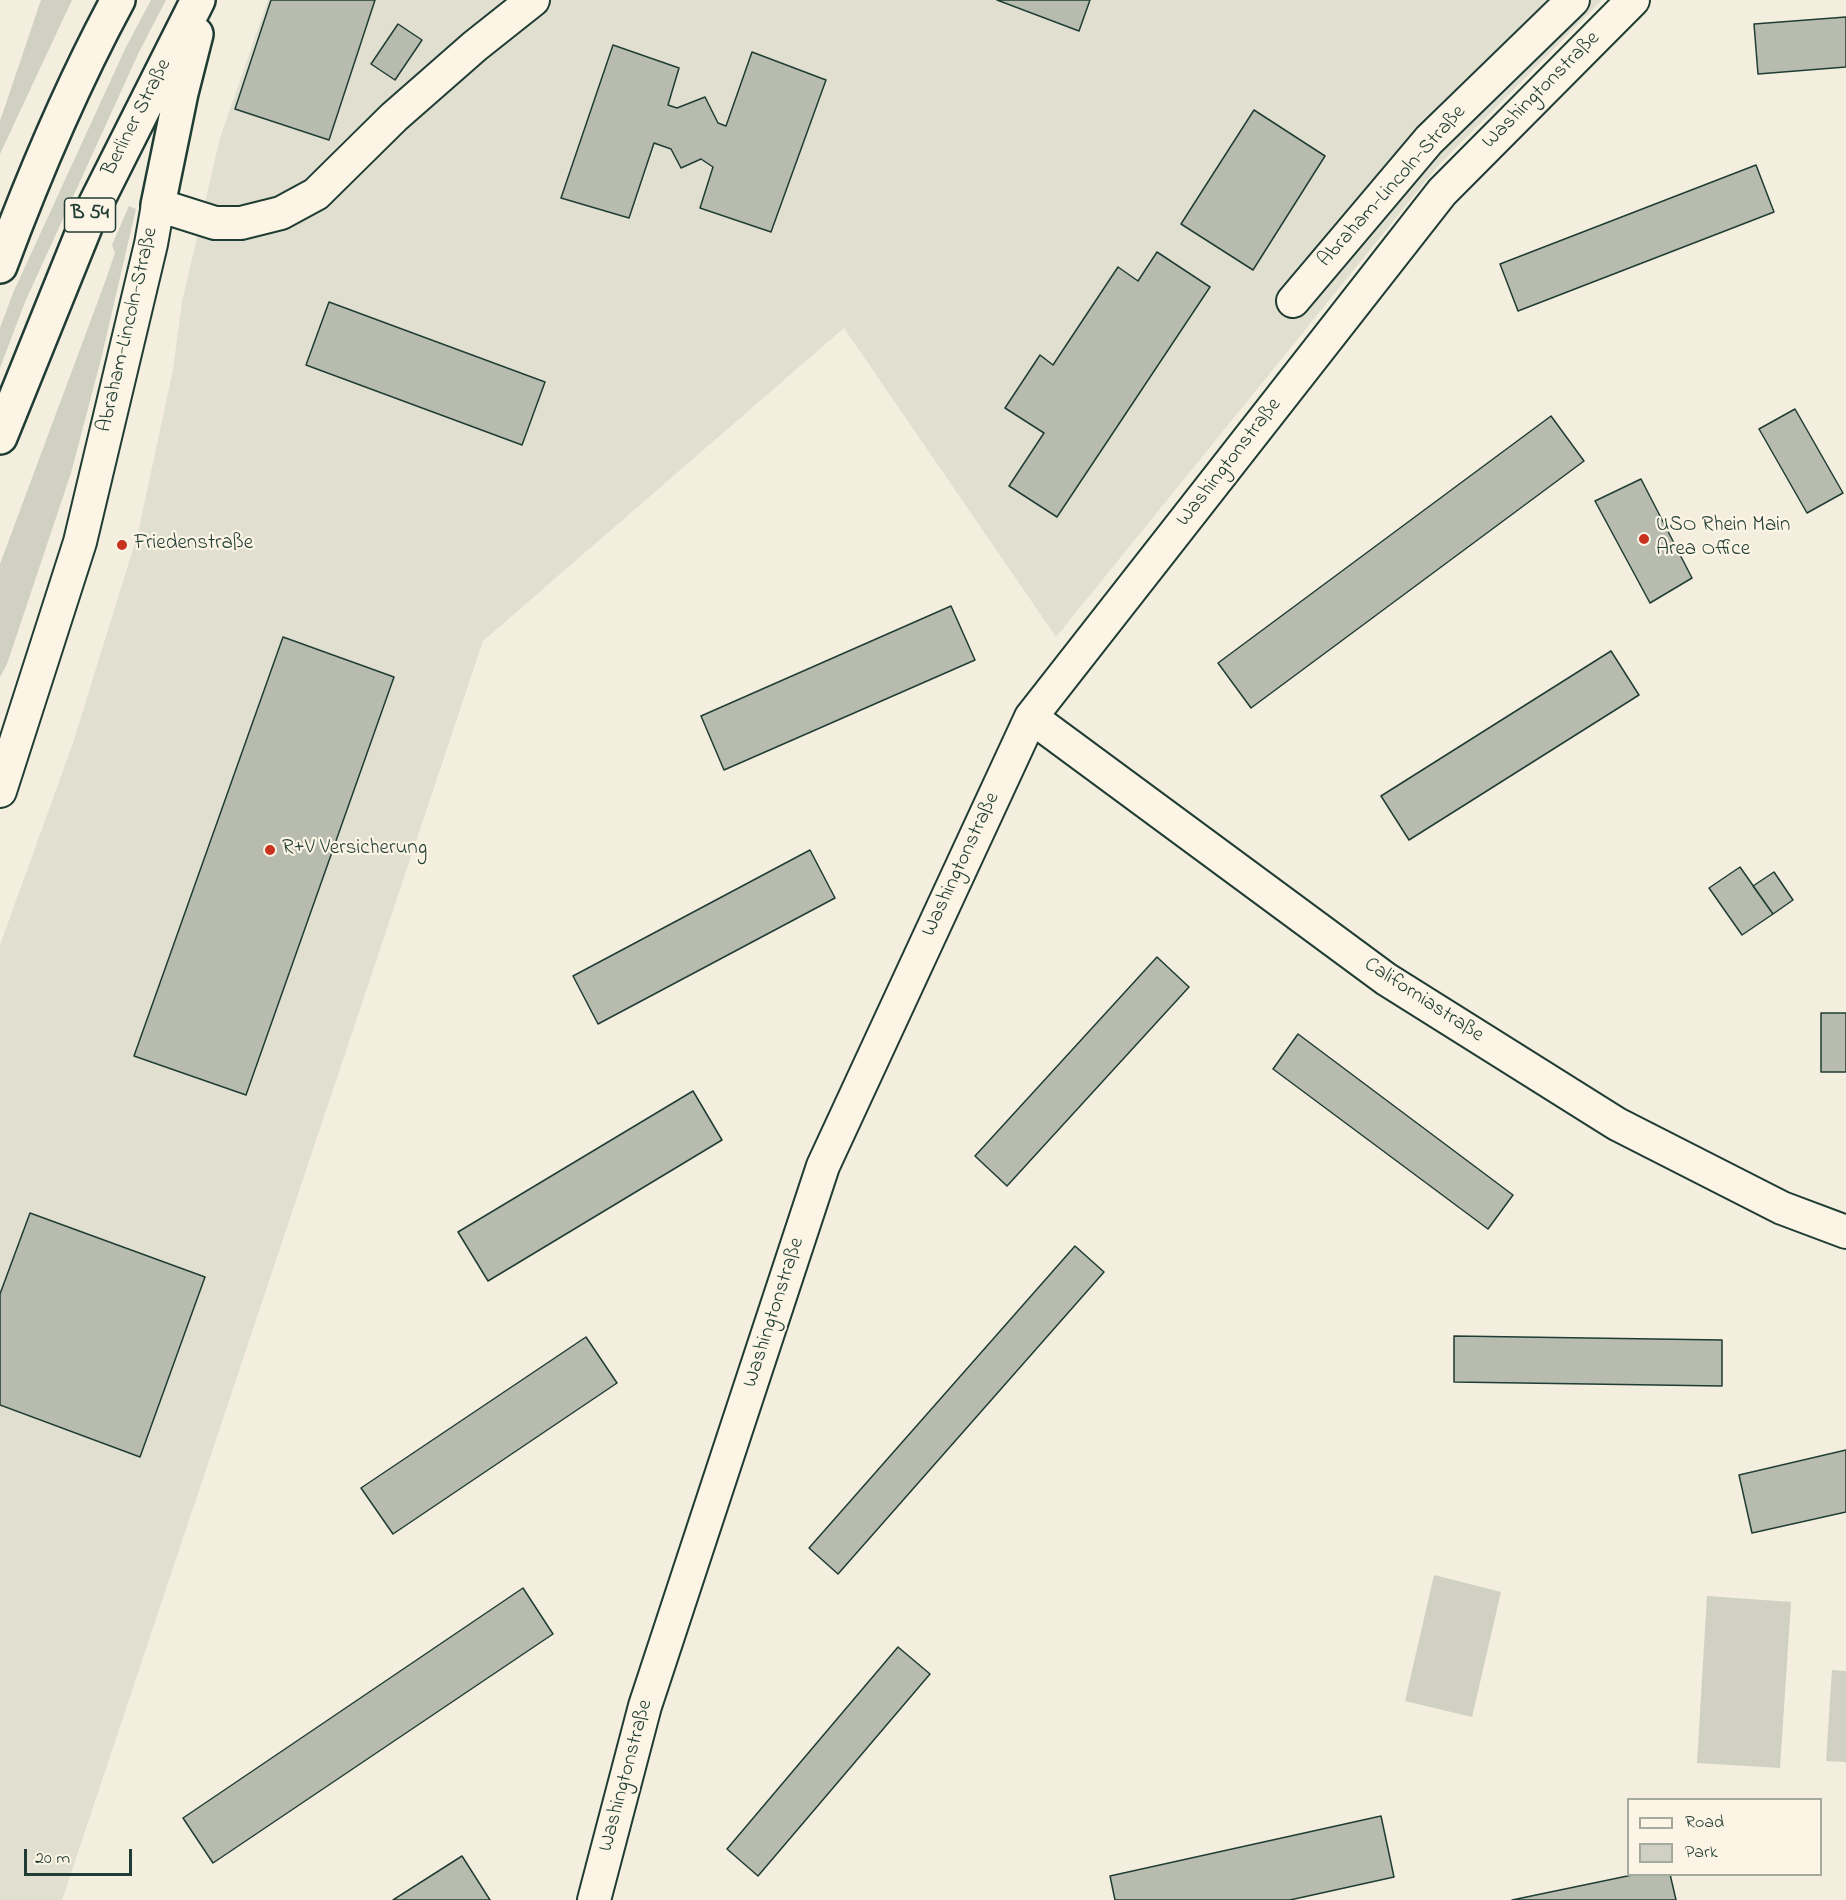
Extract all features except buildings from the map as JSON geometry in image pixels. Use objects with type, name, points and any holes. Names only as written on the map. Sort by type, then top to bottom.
[{"type":"main road","points":[[0,266],[27,196],[94,44],[118,0]]},
{"type":"main road","name":"Berliner Straße","points":[[0,437],[89,217],[198,0]]},
{"type":"main road","points":[[158,205],[181,93],[205,0]]},
{"type":"main road","points":[[0,230],[27,196]]},
{"type":"street","name":"Abraham-Lincoln-Straße","points":[[0,791],[80,542],[151,244],[158,205],[215,223],[242,223],[281,213],[316,194],[403,109],[475,45],[534,0]]},
{"type":"street","name":"Abraham-Lincoln-Straße","points":[[1293,302],[1429,140],[1573,0]]},
{"type":"street","name":"Washingtonstraße","points":[[594,1900],[645,1706],[823,1166],[1031,717],[1442,192],[1633,0]]},
{"type":"street","name":"Californiastraße","points":[[1031,717],[1386,979],[1617,1124],[1782,1208],[1846,1232]]},
{"type":"shaded area","points":[[268,0],[1602,0],[1438,166],[1056,637],[844,328],[483,641],[62,1900],[0,1900],[0,945],[73,743],[138,533],[173,370],[182,302],[220,138]]},
{"type":"green space","points":[[41,0],[72,0],[0,154],[0,121]]},
{"type":"green space","points":[[151,0],[166,0],[139,52],[25,302],[0,368],[0,328],[13,293],[126,47]]},
{"type":"green space","points":[[129,206],[136,209],[101,359],[71,473],[7,664],[0,677],[0,564],[105,282],[115,253],[112,245]]},
{"type":"green space","points":[[1434,1575],[1501,1592],[1472,1717],[1405,1701]]},
{"type":"green space","points":[[1707,1596],[1791,1602],[1780,1768],[1697,1763]]},
{"type":"green space","points":[[1832,1670],[1846,1671],[1846,1762],[1826,1761]]},
{"type":"place","name":"USO Rhein Main Area Office","points":[[1644,539]]},
{"type":"place","name":"Friedenstraße","points":[[122,545]]},
{"type":"place","name":"R+V Versicherung","points":[[270,850]]}]
